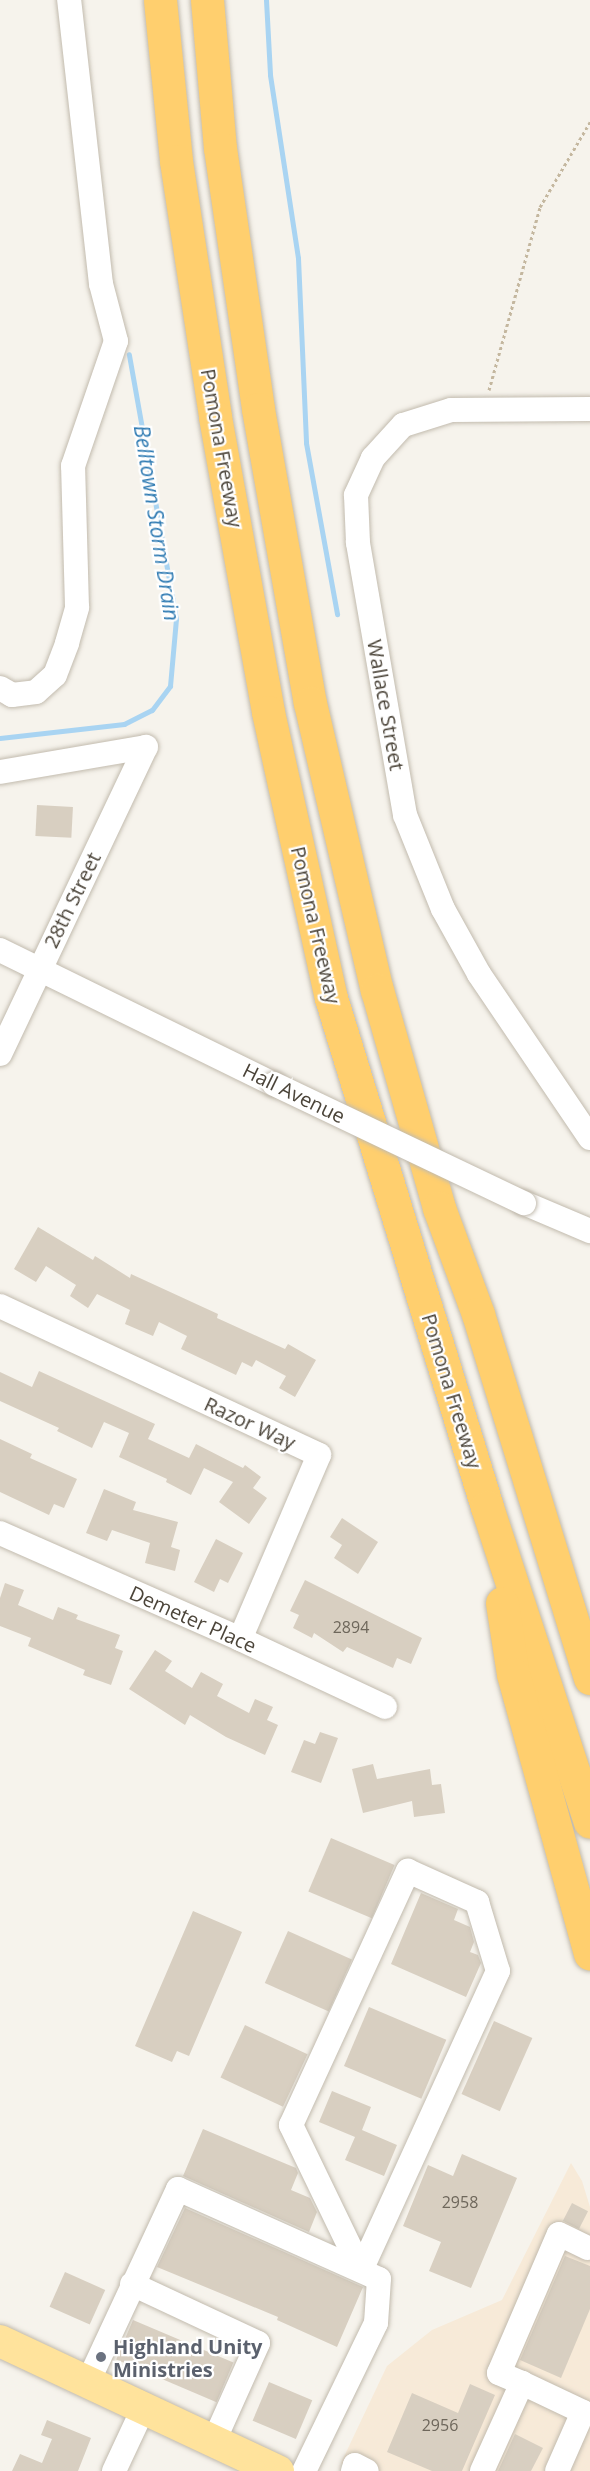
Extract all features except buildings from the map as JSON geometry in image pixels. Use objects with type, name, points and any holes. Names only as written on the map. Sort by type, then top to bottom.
[{"type":"highway","name":"Pomona Freeway","points":[[160,0],[176,161],[216,417],[268,712],[331,998],[487,1507],[590,1822]]},
{"type":"highway","points":[[207,0],[220,148],[252,373],[310,704],[377,990],[439,1208],[478,1314],[590,1599]]},
{"type":"highway","points":[[478,1314],[590,1678]]},
{"type":"highway","points":[[487,1507],[513,1674],[590,1953]]},
{"type":"main road","points":[[0,2341],[278,2471]]},
{"type":"street","points":[[0,688],[12,695],[36,692],[55,675],[67,642],[77,607],[73,466],[116,341],[101,284],[69,0]]},
{"type":"street","name":"Wallace Street","points":[[590,409],[451,410],[403,425],[373,458],[356,495],[357,543],[405,815],[443,909],[479,974],[590,1138]]},
{"type":"street","name":"28th Street","points":[[0,772],[146,747],[0,1054]]},
{"type":"street","name":"Hall Avenue","points":[[0,950],[274,1084],[524,1203],[590,1231]]},
{"type":"street","name":"Razor Way","points":[[0,1306],[319,1455],[240,1639]]},
{"type":"street","name":"Demeter Place","points":[[0,1533],[240,1639],[385,1707]]},
{"type":"street","points":[[408,1871],[477,1902],[498,1971],[361,2270],[291,2125],[408,1871]]},
{"type":"street","points":[[88,2382],[178,2189],[379,2279],[376,2323],[304,2471]]},
{"type":"street","points":[[557,2471],[583,2412],[499,2373],[559,2234],[588,2248]]},
{"type":"street","points":[[132,2284],[258,2343],[214,2440]]},
{"type":"street","points":[[482,2471],[522,2383]]},
{"type":"street","points":[[114,2471],[144,2407]]},
{"type":"street","points":[[353,2471],[355,2465],[367,2471]]},
{"type":"path","points":[[484,410],[540,207],[590,122]]},
{"type":"shaded area","points":[[571,2163],[582,2181],[590,2207],[590,2471],[357,2471],[341,2463],[387,2366],[432,2330],[502,2300]]},
{"type":"waterway","points":[[266,0],[270,75],[298,258],[306,443],[337,614]]},
{"type":"waterway","name":"Belltown Storm Drain","points":[[0,738],[124,724],[152,710],[170,686],[176,619],[129,354]]},
{"type":"place","name":"Highland Unity Ministries","points":[[101,2357]]}]
